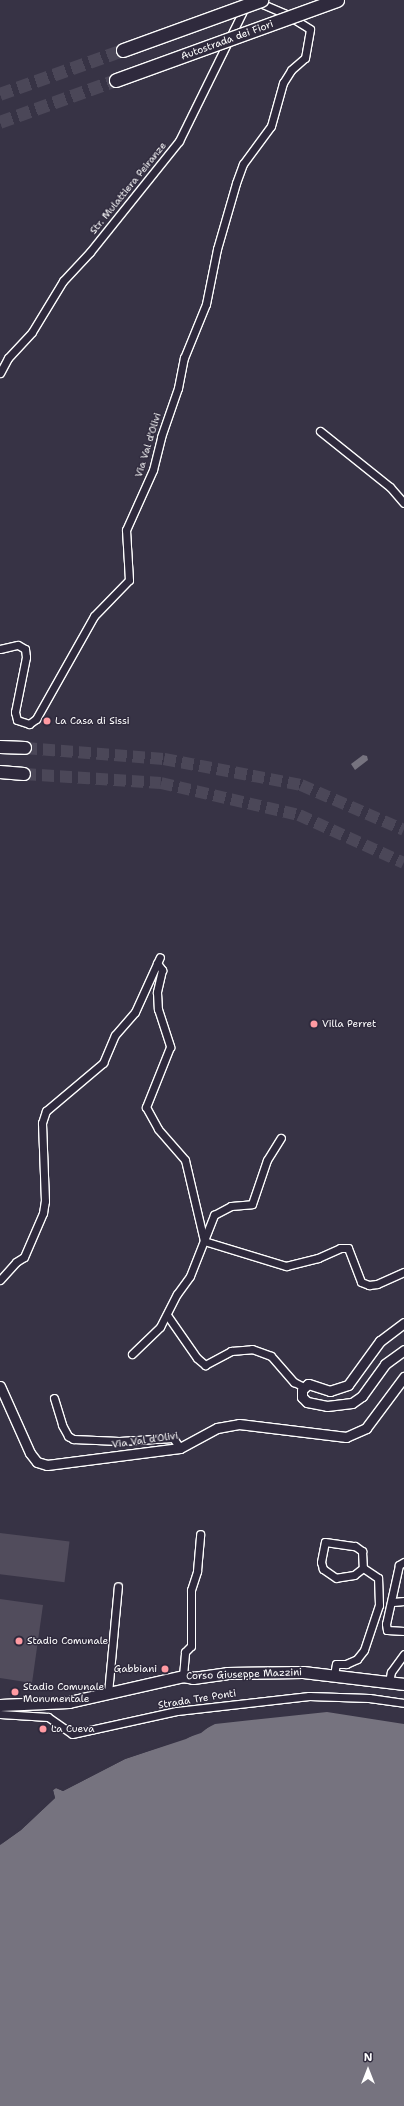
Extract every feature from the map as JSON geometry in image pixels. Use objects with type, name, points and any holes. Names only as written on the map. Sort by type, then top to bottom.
[{"type":"highway","points":[[123,50],[261,0]]},
{"type":"highway","name":"Autostrada dei Fiori","points":[[116,80],[337,0]]},
{"type":"highway","points":[[0,747],[25,748]]},
{"type":"highway","points":[[0,772],[24,774]]},
{"type":"main road","name":"Corso Giuseppe Mazzini","points":[[0,1705],[69,1702],[183,1676],[193,1678],[264,1672],[334,1675],[404,1684]]},
{"type":"street","name":"Str. Mulattiera Peiranze","points":[[0,373],[8,358],[32,332],[62,281],[90,252],[179,141],[248,0]]},
{"type":"street","name":"Via Val d'Olivi","points":[[0,649],[18,645],[25,649],[26,657],[15,712],[17,720],[29,724],[36,719],[94,616],[129,580],[126,530],[153,470],[161,438],[178,388],[184,358],[206,304],[217,248],[236,183],[243,164],[271,126],[283,83],[291,70],[305,58],[310,29],[286,14],[253,0]]},
{"type":"street","points":[[320,432],[390,487],[404,503]]},
{"type":"street","points":[[0,1280],[16,1262],[24,1257],[43,1213],[45,1201],[42,1123],[46,1111],[103,1063],[115,1035],[135,1012],[158,960],[162,970],[157,992],[158,1009],[170,1047],[146,1107],[158,1129],[185,1160],[204,1241]]},
{"type":"street","points":[[132,1354],[149,1340],[167,1315],[177,1294],[190,1276],[214,1215],[231,1206],[252,1204],[267,1160],[281,1138]]},
{"type":"street","points":[[204,1241],[286,1266],[318,1258],[340,1248],[348,1248],[361,1282],[369,1285],[377,1284],[404,1272]]},
{"type":"street","points":[[167,1315],[197,1358],[205,1365],[231,1351],[252,1349],[271,1356],[294,1382],[304,1387],[312,1384],[330,1391],[343,1389],[353,1380],[380,1341],[404,1323]]},
{"type":"street","points":[[304,1387],[302,1396],[307,1402],[347,1405],[362,1396],[379,1370],[404,1350]]},
{"type":"street","name":"Via Val d'Olivi","points":[[0,1386],[30,1453],[41,1464],[180,1448],[216,1428],[240,1424],[288,1428],[335,1437],[357,1434],[375,1417],[404,1377]]},
{"type":"street","points":[[54,1398],[62,1425],[68,1436],[73,1439],[119,1441],[173,1438],[180,1448]]},
{"type":"street","points":[[183,1676],[185,1652],[191,1646],[191,1590],[197,1571],[200,1534]]},
{"type":"street","points":[[325,1542],[355,1546],[362,1552],[363,1568],[354,1575],[336,1578],[323,1569],[320,1562],[325,1542]]},
{"type":"street","points":[[404,1562],[399,1565],[393,1602],[386,1624],[387,1630],[404,1631]]},
{"type":"street","points":[[334,1675],[336,1664],[346,1664],[357,1659],[364,1650],[378,1605],[378,1578],[363,1568]]},
{"type":"street","points":[[108,1694],[118,1586]]},
{"type":"street","points":[[393,1602],[404,1601]]},
{"type":"street","points":[[389,1682],[391,1672],[404,1654]]},
{"type":"street","name":"Strada Tre Ponti","points":[[0,1714],[48,1717],[72,1734],[177,1711],[309,1696],[348,1696],[404,1704]]},
{"type":"shaded area","points":[[363,755],[367,756],[368,760],[355,770],[351,764]]},
{"type":"shaded area","points":[[0,1533],[69,1542],[64,1582],[0,1574]]},
{"type":"shaded area","name":"Stadio Comunale","points":[[0,1599],[43,1605],[32,1683],[0,1678]]},
{"type":"shaded area","points":[[327,1712],[404,1724],[404,2106],[0,2106],[0,1845],[21,1830],[55,1798],[53,1790],[56,1788],[63,1791],[125,1759],[186,1739],[215,1724]]},
{"type":"pier","points":[[209,1725],[210,1726],[201,1733],[125,1759],[63,1791],[56,1788],[53,1790],[55,1798],[21,1830],[0,1845],[53,1797],[51,1790],[55,1787],[62,1789],[124,1757],[185,1737]]},
{"type":"tunnel","points":[[0,94],[123,50]]},
{"type":"tunnel","points":[[0,122],[116,80]]},
{"type":"tunnel","points":[[25,748],[164,759],[301,785],[404,830]]},
{"type":"tunnel","points":[[24,774],[161,783],[299,815],[404,863]]},
{"type":"place","name":"La Casa di Sissi","points":[[47,721]]},
{"type":"place","name":"Villa Perret","points":[[314,1024]]},
{"type":"place","name":"Stadio Comunale","points":[[19,1641]]},
{"type":"place","name":"Gabbiani","points":[[165,1669]]},
{"type":"place","name":"Stadio Comunale Monumentale","points":[[15,1692]]},
{"type":"place","name":"La Cueva","points":[[43,1729]]}]
